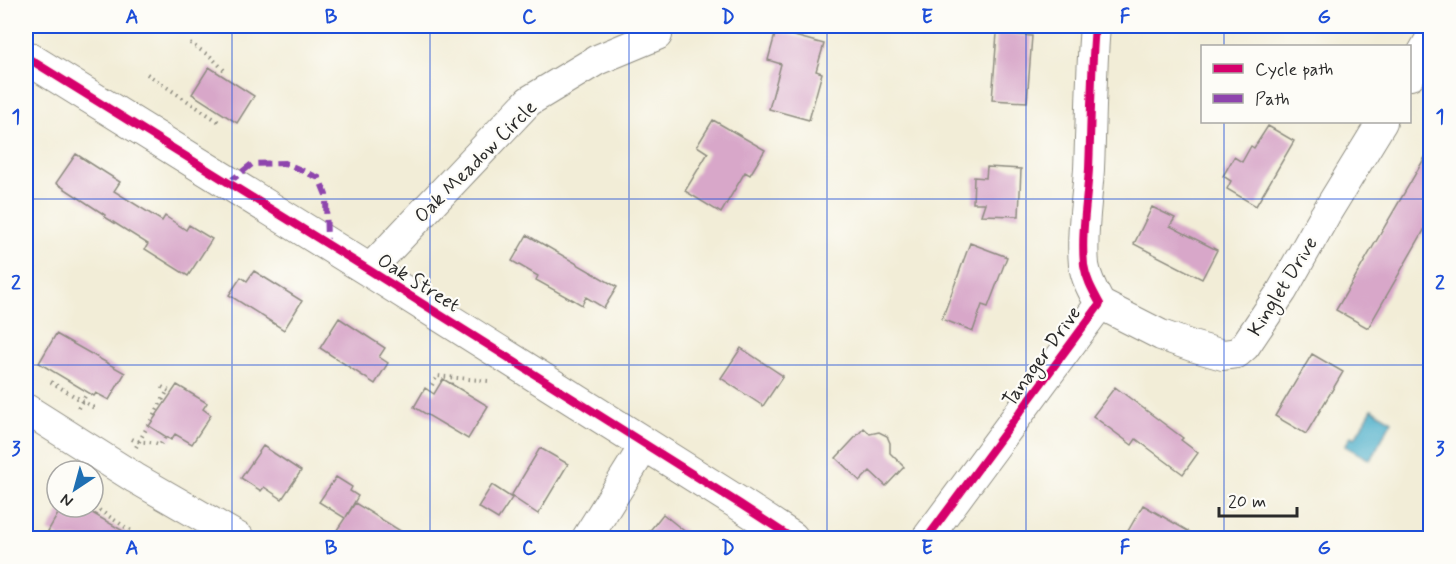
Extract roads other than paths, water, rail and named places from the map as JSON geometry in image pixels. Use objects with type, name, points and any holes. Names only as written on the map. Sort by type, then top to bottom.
[{"type":"street","name":"Tanager Drive","points":[[927,538],[1100,304],[1089,284],[1084,264],[1084,219],[1089,171],[1095,26]]},
{"type":"street","name":"Oak Meadow Circle","points":[[369,270],[530,101],[597,60],[657,35]]},
{"type":"street","points":[[1411,73],[1431,40]]},
{"type":"street","name":"Oak Street","points":[[26,57],[369,270],[792,538]]},
{"type":"street","name":"Kinglet Drive","points":[[1100,304],[1161,334],[1192,346],[1223,355],[1237,353],[1245,346],[1282,291],[1381,123]]},
{"type":"street","points":[[26,409],[135,478],[240,538]]},
{"type":"street","points":[[587,538],[645,445]]},
{"type":"water","points":[[1372,409],[1392,421],[1370,460],[1345,446],[1351,436],[1355,438]]}]
